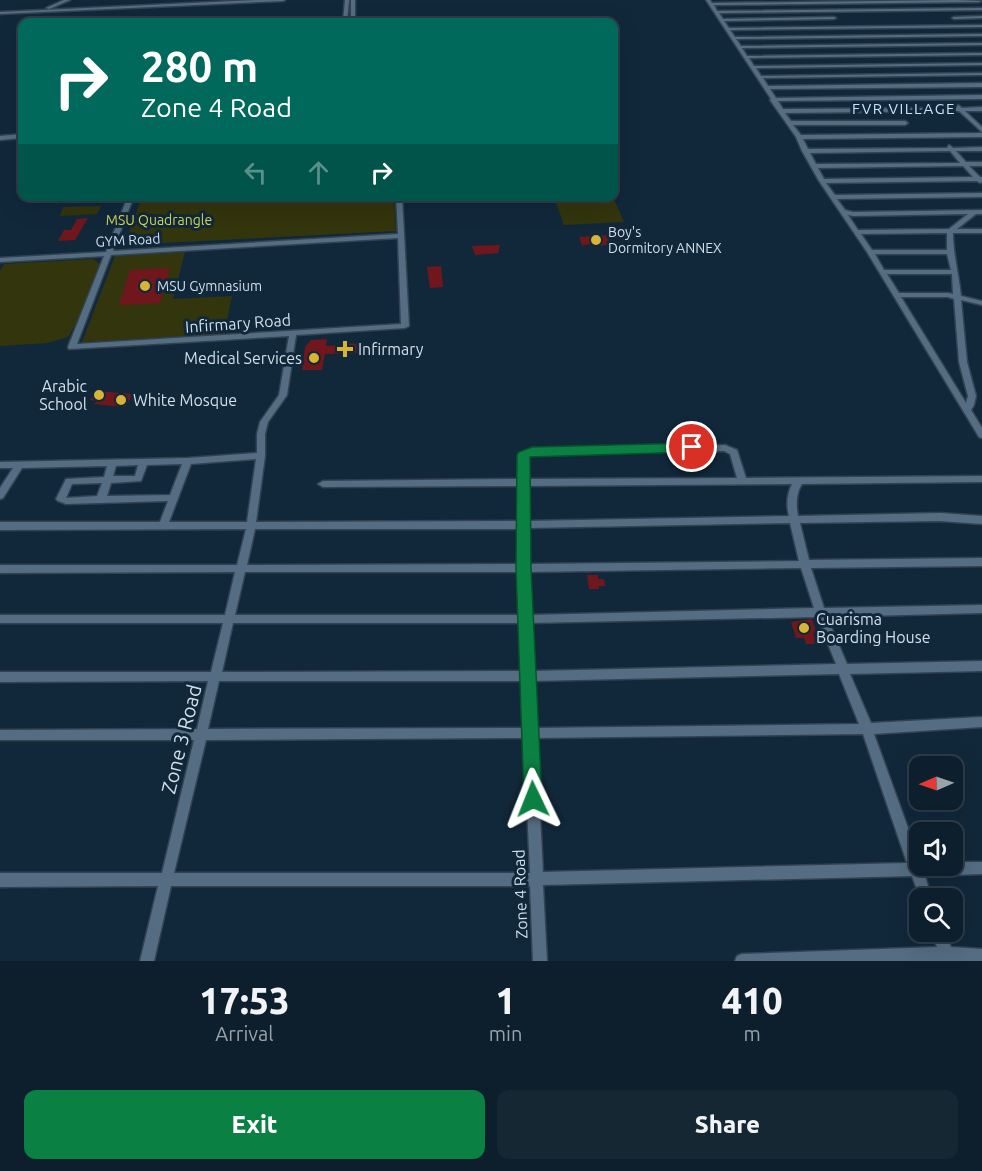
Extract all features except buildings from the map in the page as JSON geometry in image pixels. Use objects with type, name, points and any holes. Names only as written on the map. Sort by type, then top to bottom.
[{"type":"street","points":[[40,11],[68,0]]},
{"type":"street","points":[[125,7],[138,0]]},
{"type":"street","points":[[152,0],[161,5]]},
{"type":"street","points":[[174,5],[179,0]]},
{"type":"street","points":[[0,13],[283,0]]},
{"type":"street","points":[[934,1],[982,42]]},
{"type":"street","points":[[709,2],[979,1]]},
{"type":"street","points":[[709,2],[799,138],[822,181],[848,215],[856,232],[883,272],[982,435]]},
{"type":"street","points":[[819,2],[885,75]]},
{"type":"street","points":[[350,3],[354,16],[350,18]]},
{"type":"street","points":[[346,18],[350,3]]},
{"type":"street","points":[[716,12],[982,9]]},
{"type":"street","points":[[902,10],[919,26]]},
{"type":"street","points":[[954,18],[982,17]]},
{"type":"street","points":[[721,20],[834,18]]},
{"type":"street","points":[[727,29],[982,26]]},
{"type":"street","points":[[734,38],[982,35]]},
{"type":"street","points":[[739,46],[859,46],[982,42]]},
{"type":"street","points":[[746,57],[982,54]]},
{"type":"street","points":[[752,67],[982,64]]},
{"type":"street","points":[[760,77],[982,74]]},
{"type":"street","points":[[927,75],[982,130]]},
{"type":"street","points":[[840,76],[866,111]]},
{"type":"street","points":[[767,88],[982,85]]},
{"type":"street","points":[[773,100],[982,97]]},
{"type":"street","points":[[781,111],[982,109]]},
{"type":"street","points":[[895,111],[918,136]]},
{"type":"street","points":[[975,123],[982,122]]},
{"type":"street","points":[[789,123],[905,123]]},
{"type":"street","points":[[799,138],[982,135]]},
{"type":"street","points":[[0,138],[18,136]]},
{"type":"street","points":[[939,136],[981,181]]},
{"type":"street","points":[[805,151],[982,149]]},
{"type":"street","points":[[813,166],[982,164]]},
{"type":"street","points":[[822,181],[981,181]]},
{"type":"street","points":[[834,197],[982,195]]},
{"type":"street","points":[[109,253],[129,201]]},
{"type":"street","points":[[399,201],[401,236]]},
{"type":"street","points":[[848,215],[978,212]]},
{"type":"street","points":[[950,232],[978,212]]},
{"type":"street","points":[[856,232],[982,231]]},
{"type":"street","points":[[950,232],[950,252],[955,272],[963,362],[972,396],[966,410]]},
{"type":"street","name":"GYM Road","points":[[0,260],[401,236]]},
{"type":"street","name":"Infirmary Road","points":[[109,253],[72,347],[405,326],[401,236]]},
{"type":"street","points":[[870,252],[950,252]]},
{"type":"street","points":[[883,272],[955,272]]},
{"type":"street","points":[[897,295],[956,296],[982,303]]},
{"type":"street","name":"Zone 3 Road","points":[[147,961],[251,526],[264,422],[277,407],[285,389],[293,333]]},
{"type":"street","name":"Zone 4 Road","points":[[540,961],[523,568],[523,458],[527,452],[624,448],[730,449],[734,452],[742,479]]},
{"type":"street","points":[[0,465],[144,462],[261,456]]},
{"type":"street","points":[[163,526],[188,460]]},
{"type":"street","points":[[101,500],[113,462]]},
{"type":"street","points":[[144,462],[138,479],[69,481],[63,500],[174,498]]},
{"type":"street","points":[[2,491],[19,465]]},
{"type":"street","points":[[323,484],[522,484],[742,479],[982,479]]},
{"type":"street","points":[[799,480],[791,502],[805,565],[821,614],[867,729],[909,852]]},
{"type":"street","points":[[0,526],[523,525],[940,517],[982,520]]},
{"type":"street","points":[[0,569],[523,568],[982,562]]},
{"type":"street","points":[[0,619],[525,619],[982,609]]},
{"type":"street","points":[[0,677],[528,676],[982,666]]},
{"type":"street","points":[[0,735],[867,729],[982,722]]},
{"type":"street","points":[[963,868],[982,868]]},
{"type":"street","points":[[0,880],[536,879],[909,869]]},
{"type":"street","points":[[942,942],[948,958]]},
{"type":"street","points":[[742,961],[982,956]]},
{"type":"green space","name":"MSU Quadrangle","points":[[140,201],[394,201],[396,231],[124,245]]},
{"type":"green space","points":[[555,201],[615,201],[624,222],[564,225]]},
{"type":"green space","points":[[101,206],[97,214],[60,216],[63,207]]},
{"type":"green space","points":[[185,252],[173,299],[232,296],[224,334],[82,342],[115,256]]},
{"type":"green space","points":[[93,259],[99,263],[99,267],[78,320],[68,337],[47,343],[0,346],[0,271],[4,264]]},
{"type":"place","name":"Boy's Dormitory ANNEX","points":[[596,240]]},
{"type":"place","name":"MSU Gymnasium","points":[[145,286]]},
{"type":"place","name":"Infirmary","points":[[345,349]]},
{"type":"place","name":"Medical Services","points":[[314,358]]},
{"type":"place","name":"Arabic School","points":[[99,395]]},
{"type":"place","name":"White Mosque","points":[[121,400]]},
{"type":"place","name":"Cuarisma Boarding House","points":[[804,628]]},
{"type":"district","name":"FVR VILLAGE","points":[[904,108]]},
{"type":"route","points":[[533,799],[523,568],[524,455],[527,452],[692,447]]}]
